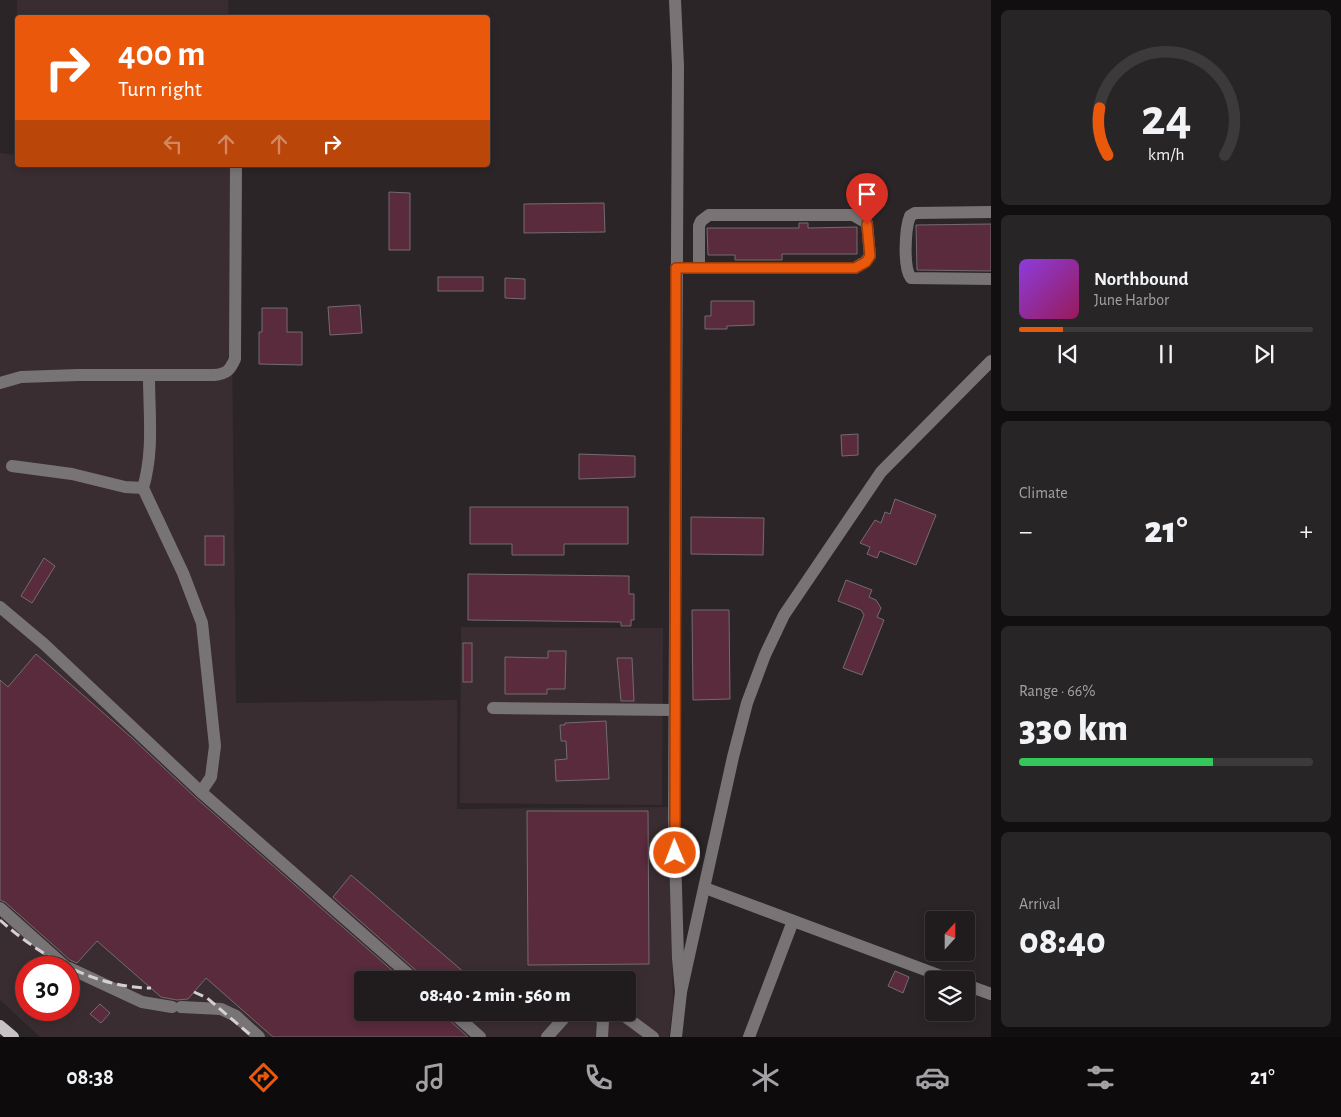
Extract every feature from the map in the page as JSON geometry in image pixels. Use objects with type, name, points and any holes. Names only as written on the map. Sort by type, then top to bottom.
[{"type":"main road","points":[[0,1026],[13,1037]]},
{"type":"street","points":[[675,0],[678,66],[674,710],[676,923],[682,992]]},
{"type":"street","points":[[0,383],[21,377],[225,374],[231,368],[235,359],[236,167]]},
{"type":"street","points":[[991,212],[915,213],[910,216],[906,231],[907,271],[911,278],[991,279]]},
{"type":"street","points":[[676,268],[699,268],[855,268],[866,262],[870,256],[868,227],[864,220],[853,215],[709,215],[704,218],[699,226],[699,268]]},
{"type":"street","points":[[676,1037],[682,992],[704,888],[747,703],[764,655],[784,615],[881,472],[893,457],[991,361]]},
{"type":"street","points":[[149,376],[151,441],[143,488],[183,573],[202,623],[215,746],[211,777],[201,792]]},
{"type":"street","points":[[12,466],[72,474],[126,487],[143,488]]},
{"type":"street","points":[[0,607],[44,644],[201,792],[405,971]]},
{"type":"street","points":[[492,708],[674,710]]},
{"type":"street","points":[[704,888],[928,971]]},
{"type":"street","points":[[0,908],[54,956]]},
{"type":"street","points":[[749,1037],[793,921]]},
{"type":"street","points":[[80,974],[142,1002],[177,1007],[221,1009],[236,1016],[259,1037]]},
{"type":"street","points":[[975,988],[991,994]]},
{"type":"street","points":[[462,1021],[480,1037]]},
{"type":"street","points":[[547,1037],[561,1021]]},
{"type":"street","points":[[602,1037],[603,1021]]},
{"type":"street","points":[[631,1021],[653,1037]]},
{"type":"shaded area","points":[[17,0],[228,0],[229,15],[17,15]]},
{"type":"shaded area","points":[[0,153],[15,155],[15,167],[230,167],[236,703],[457,700],[457,809],[670,807],[673,1004],[669,1037],[40,1037],[23,1021],[80,1021],[80,956],[15,956],[15,1014],[0,1000]]},
{"type":"shaded area","points":[[461,627],[663,628],[662,805],[460,803]]},
{"type":"building","points":[[389,192],[410,193],[410,250],[389,250]]},
{"type":"building","points":[[604,203],[605,232],[524,233],[524,204]]},
{"type":"building","points":[[799,223],[808,223],[808,228],[857,227],[857,254],[782,254],[782,260],[735,260],[735,255],[708,255],[707,228],[799,228]]},
{"type":"building","points":[[991,224],[991,271],[917,270],[916,225]]},
{"type":"building","points":[[438,277],[483,277],[483,291],[438,291]]},
{"type":"building","points":[[505,278],[525,279],[525,299],[505,298]]},
{"type":"building","points":[[711,301],[754,301],[754,325],[727,326],[727,329],[705,329],[705,316],[711,316]]},
{"type":"building","points":[[360,305],[362,333],[330,335],[328,307]]},
{"type":"building","points":[[262,308],[287,308],[287,332],[302,332],[302,365],[259,364],[259,332],[262,332]]},
{"type":"building","points":[[858,434],[858,455],[842,456],[841,435]]},
{"type":"building","points":[[579,454],[635,456],[635,477],[579,479]]},
{"type":"building","points":[[895,499],[936,515],[916,565],[880,551],[877,558],[867,554],[870,547],[860,543],[875,520],[881,523],[885,512],[890,514]]},
{"type":"building","points":[[470,507],[628,507],[628,544],[564,544],[564,555],[512,555],[512,544],[470,544]]},
{"type":"building","points":[[691,517],[764,518],[763,555],[691,554]]},
{"type":"building","points":[[205,536],[224,536],[224,565],[205,565]]},
{"type":"building","points":[[44,558],[55,566],[32,603],[21,596]]},
{"type":"building","points":[[468,574],[629,576],[629,594],[634,594],[634,620],[631,620],[631,626],[621,626],[621,622],[468,620]]},
{"type":"building","points":[[846,580],[872,590],[869,597],[876,600],[881,608],[877,617],[884,620],[862,675],[843,668],[864,615],[861,610],[838,601]]},
{"type":"building","points":[[692,610],[729,610],[730,699],[693,700]]},
{"type":"building","points":[[463,643],[472,643],[472,682],[463,682]]},
{"type":"building","points":[[548,651],[566,651],[565,689],[547,689],[547,694],[505,694],[505,657],[548,658]]},
{"type":"building","points":[[36,654],[393,971],[354,971],[354,1021],[450,1021],[468,1037],[273,1037],[206,978],[188,999],[177,1000],[161,997],[97,941],[80,960],[80,956],[66,956],[5,902],[0,900],[0,680],[8,687]]},
{"type":"building","points":[[617,658],[632,658],[634,701],[621,701]]},
{"type":"building","points":[[606,721],[609,779],[556,781],[555,760],[567,759],[566,741],[561,741],[560,725],[565,725],[565,723]]},
{"type":"building","points":[[527,811],[648,811],[649,964],[528,965]]},
{"type":"building","points":[[351,875],[463,971],[417,971],[333,897]]},
{"type":"building","points":[[895,971],[909,977],[903,993],[888,986]]},
{"type":"building","points":[[100,1004],[110,1013],[101,1023],[90,1014]]},
{"type":"railway","points":[[0,920],[33,946],[89,976],[130,987],[151,988]]},
{"type":"railway","points":[[194,992],[207,998],[253,1037]]},
{"type":"route","points":[[675,853],[676,268],[855,268],[866,262],[870,256],[867,224]]}]
